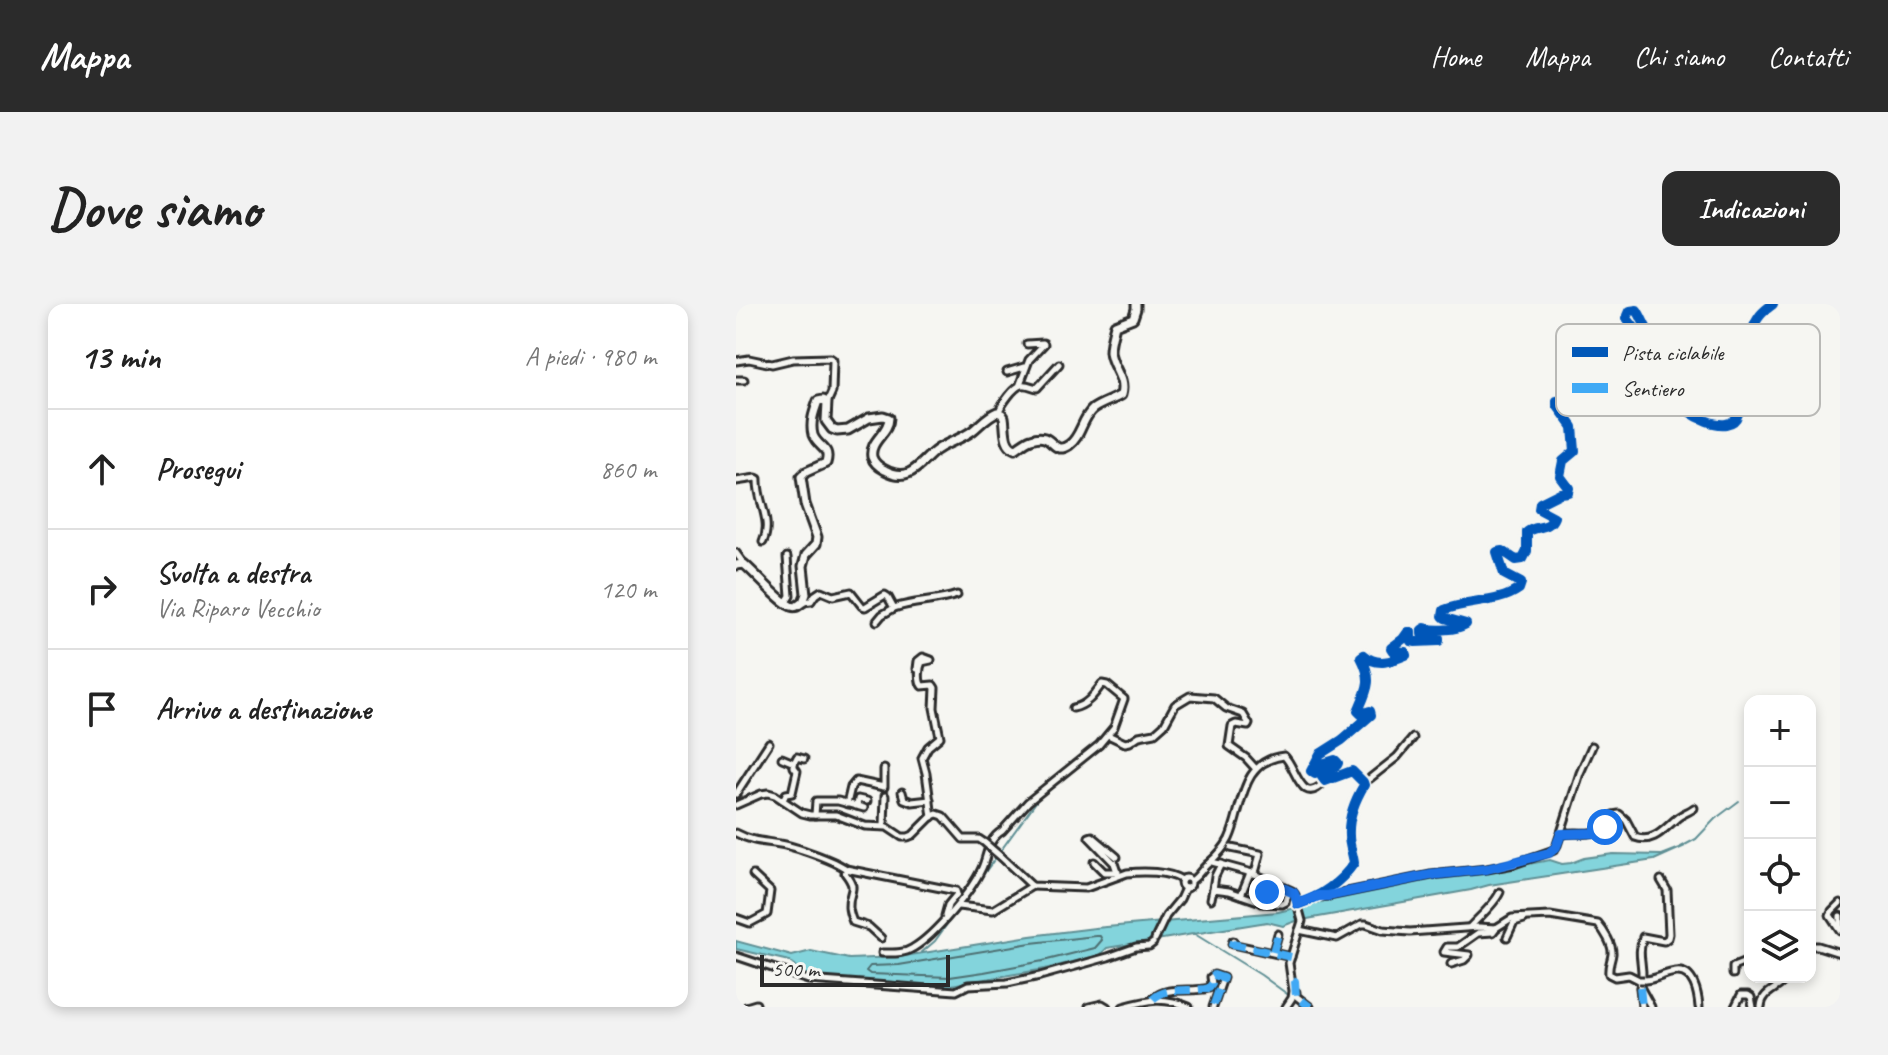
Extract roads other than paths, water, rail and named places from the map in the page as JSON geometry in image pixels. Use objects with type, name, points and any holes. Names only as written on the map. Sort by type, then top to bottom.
[{"type":"main road","points":[[740,564],[786,602],[795,607],[803,602],[806,594],[803,566],[817,537],[805,504],[801,477],[826,463],[828,458],[812,430],[818,401],[823,400],[827,404],[826,421],[837,431],[848,430],[869,418],[889,418],[888,427],[873,446],[872,456],[884,470],[897,474],[919,468],[939,448],[959,439],[991,414],[999,412],[1004,417],[1008,444],[1013,449],[1027,440],[1040,437],[1048,438],[1059,449],[1071,444],[1093,409],[1121,395],[1123,385],[1111,357],[1111,347],[1115,325],[1133,318],[1136,304]]},
{"type":"street","points":[[1754,324],[1760,314],[1773,304]]},
{"type":"street","points":[[1631,324],[1627,318],[1630,311],[1637,310],[1645,324]]},
{"type":"street","points":[[999,412],[1003,401],[1020,385],[1032,356],[1044,344],[1027,344]]},
{"type":"street","points":[[736,361],[749,359],[772,364],[793,359],[830,358],[833,360],[832,392],[827,404]]},
{"type":"street","points":[[1020,385],[1039,386],[1059,364]]},
{"type":"street","points":[[1007,372],[1025,367]]},
{"type":"street","points":[[736,380],[744,380]]},
{"type":"street","points":[[1325,781],[1322,777],[1324,773],[1338,763],[1331,760],[1322,764],[1315,774],[1311,770],[1318,757],[1371,715],[1370,711],[1361,714],[1358,711],[1368,681],[1368,669],[1362,656],[1377,662],[1392,661],[1406,655],[1391,648],[1408,632],[1411,632],[1411,641],[1439,641],[1439,638],[1424,636],[1422,630],[1466,624],[1445,618],[1444,610],[1509,595],[1519,589],[1521,583],[1504,574],[1497,552],[1503,551],[1516,560],[1523,559],[1527,551],[1527,532],[1547,527],[1554,517],[1539,509],[1540,503],[1568,492],[1569,488],[1560,476],[1563,461],[1575,451],[1573,427],[1565,416]]},
{"type":"street","points":[[1696,416],[1724,424],[1737,416]]},
{"type":"street","points":[[736,481],[758,479],[757,491],[768,528],[763,542]]},
{"type":"street","points":[[736,553],[740,564]]},
{"type":"street","points":[[786,602],[790,596],[787,557]]},
{"type":"street","points":[[803,602],[811,601],[821,591],[833,596],[849,591],[864,607],[885,595],[894,608]]},
{"type":"street","points":[[877,621],[894,608],[957,595]]},
{"type":"street","points":[[917,669],[918,661],[929,657],[931,660],[922,662],[920,666],[920,684],[935,688],[934,708],[940,737],[928,747],[922,758],[932,817]]},
{"type":"street","points":[[882,953],[912,949],[958,906],[983,866],[992,840],[1028,802],[1099,745],[1114,727],[1124,699],[1102,684],[1090,700],[1073,708]]},
{"type":"street","points":[[1108,735],[1121,743],[1151,735],[1160,730],[1175,705],[1185,698],[1212,697],[1226,708],[1241,713],[1248,722],[1248,726],[1232,726],[1229,746],[1256,769]]},
{"type":"street","points":[[1298,905],[1318,896],[1347,873],[1354,863],[1349,827],[1357,796],[1364,783],[1397,757],[1413,738]]},
{"type":"street","points":[[736,794],[769,743]]},
{"type":"street","points":[[1318,896],[1431,875],[1514,864],[1554,850],[1592,746]]},
{"type":"street","points":[[736,956],[808,980],[956,991],[968,985],[1007,983],[1040,976],[1154,941],[1185,888],[1216,859],[1229,839],[1239,804],[1256,769],[1264,762],[1284,756],[1290,761],[1298,783],[1311,790],[1352,771],[1364,783]]},
{"type":"street","points":[[783,800],[786,794],[792,793],[797,757],[804,759]]},
{"type":"street","points":[[782,758],[794,763]]},
{"type":"street","points":[[847,804],[851,787],[856,781],[884,787],[884,769]]},
{"type":"street","points":[[902,792],[904,799],[912,802],[930,800]]},
{"type":"street","points":[[736,805],[761,794],[775,795],[802,813],[836,815],[865,826],[884,826],[902,837],[913,835],[937,814],[943,816],[963,839],[979,839],[985,843],[1032,886]]},
{"type":"street","points":[[884,826],[885,796]]},
{"type":"street","points":[[815,815],[816,801],[838,801],[860,807],[858,799],[867,801]]},
{"type":"street","points":[[1561,834],[1595,833],[1605,827],[1613,815],[1619,814],[1635,837],[1642,840],[1657,836],[1694,808]]},
{"type":"street","points":[[991,848],[1002,831]]},
{"type":"street","points":[[736,833],[759,843],[787,846],[837,862],[846,871],[853,891],[848,905],[853,922],[869,927],[881,938]]},
{"type":"street","points":[[1117,857],[1092,836],[1089,837],[1114,863],[1117,872]]},
{"type":"street","points":[[1231,848],[1260,854],[1256,869],[1241,895]]},
{"type":"street","points":[[1211,861],[1264,879],[1288,897],[1284,904],[1271,904],[1213,889]]},
{"type":"street","points":[[1094,862],[1104,872],[1141,872],[1191,881]]},
{"type":"street","points":[[1211,899],[1215,876],[1221,864]]},
{"type":"street","points":[[846,871],[953,890],[957,894],[948,905],[942,922]]},
{"type":"street","points":[[958,906],[993,910],[1032,886],[1086,888],[1127,873]]},
{"type":"street","points":[[736,918],[750,923],[767,914],[770,891],[753,875]]},
{"type":"street","points":[[1255,900],[1264,879]]},
{"type":"street","points":[[1182,880],[1185,888]]},
{"type":"street","points":[[1642,1007],[1641,960],[1638,953],[1643,937],[1664,941],[1669,934],[1667,890],[1661,880]]},
{"type":"street","points":[[1260,890],[1272,883]]},
{"type":"street","points":[[1260,890],[1294,893],[1302,921],[1289,963],[1293,981],[1292,998],[1286,1007]]},
{"type":"street","points":[[1260,890],[1262,903]]},
{"type":"street","points":[[1271,904],[1277,890]]},
{"type":"street","points":[[1470,928],[1500,892]]},
{"type":"street","points":[[1840,903],[1830,915],[1840,928]]},
{"type":"street","points":[[1451,964],[1469,955],[1444,952],[1447,947],[1458,947],[1478,933],[1493,932],[1512,918],[1550,916],[1598,924],[1612,948],[1609,974],[1615,977],[1625,974],[1641,982],[1677,972],[1685,974],[1693,982],[1699,1007]]},
{"type":"street","points":[[1840,916],[1840,928]]},
{"type":"street","points":[[1507,937],[1514,922],[1527,917]]},
{"type":"street","points":[[1299,930],[1337,938],[1362,924],[1383,930],[1410,932],[1496,928]]},
{"type":"street","points":[[1273,952],[1278,934]]},
{"type":"street","points":[[1233,941],[1232,944],[1291,957]]},
{"type":"street","points":[[1816,946],[1840,953]]},
{"type":"street","points":[[1733,974],[1733,967],[1744,961]]},
{"type":"street","points":[[1153,999],[1161,993],[1209,988],[1214,975],[1223,978],[1213,1007]]},
{"type":"street","points":[[1293,981],[1296,996],[1310,1007]]},
{"type":"street","points":[[1641,982],[1651,1007]]},
{"type":"street","points":[[1761,1007],[1765,994],[1783,983]]},
{"type":"street","points":[[1735,1007],[1738,998],[1744,994],[1751,997],[1753,1007]]},
{"type":"street","points":[[1123,1007],[1153,999],[1189,1007]]},
{"type":"street","points":[[746,1007],[756,1004],[755,1007]]},
{"type":"street","points":[[1089,1007],[1102,1004],[1107,1007]]},
{"type":"water","points":[[1685,846],[1654,860],[1489,885],[1283,926],[1267,922],[1107,948],[1100,955],[1045,969],[951,985],[909,985],[813,977],[804,974],[789,961],[736,949],[736,941],[792,956],[811,951],[849,959],[898,957],[1095,928],[1278,912],[1425,878],[1550,860],[1562,864],[1613,854],[1662,855]]},
{"type":"waterway","points":[[962,904],[1041,795]]},
{"type":"waterway","points":[[1681,847],[1696,839],[1715,819],[1739,801]]},
{"type":"waterway","points":[[921,953],[935,941],[958,909]]},
{"type":"waterway","points":[[1193,933],[1261,975],[1305,1007]]}]
